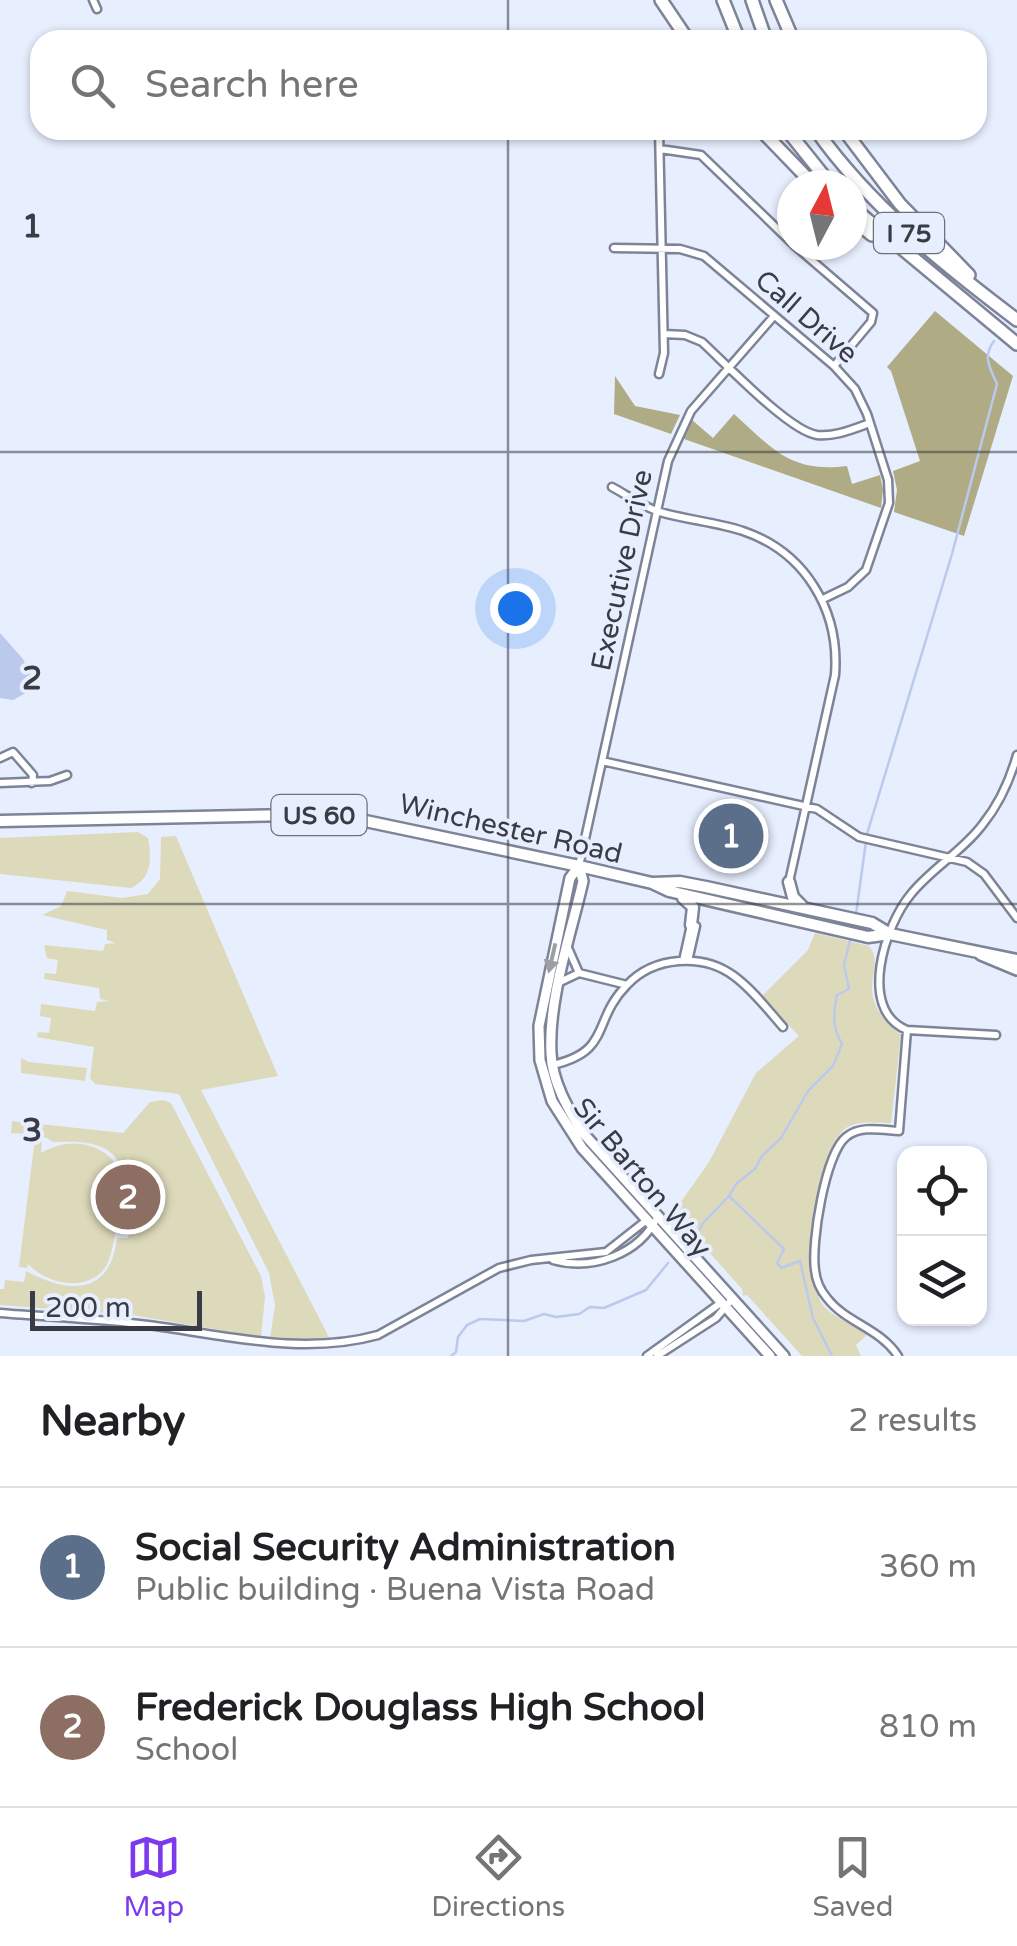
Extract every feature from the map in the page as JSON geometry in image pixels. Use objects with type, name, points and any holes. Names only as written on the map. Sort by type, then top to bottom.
[{"type":"highway","points":[[661,0],[681,30]]},
{"type":"highway","points":[[723,0],[735,30]]},
{"type":"highway","points":[[752,0],[762,30]]},
{"type":"highway","points":[[776,0],[788,30]]},
{"type":"highway","points":[[770,140],[799,170]]},
{"type":"highway","points":[[795,140],[819,170]]},
{"type":"highway","name":"I 75","points":[[823,140],[895,221],[1017,319]]},
{"type":"highway","points":[[851,140],[919,225],[1017,319]]},
{"type":"highway","name":"I 75","points":[[867,220],[1017,344]]},
{"type":"highway","points":[[867,230],[998,329]]},
{"type":"highway","name":"Winchester Road","points":[[0,821],[334,816],[419,830],[579,866],[652,883],[669,892],[868,937],[890,934]]},
{"type":"highway","name":"Winchester Road","points":[[652,883],[680,882],[872,923],[890,934],[1017,960]]},
{"type":"highway","points":[[764,900],[783,891],[789,882]]},
{"type":"highway","points":[[789,882],[793,897],[806,909]]},
{"type":"highway","points":[[669,892],[690,903],[694,926]]},
{"type":"highway","points":[[694,926],[703,910],[724,903]]},
{"type":"highway","points":[[981,954],[1017,969]]},
{"type":"main road","name":"Sir Barton Way","points":[[579,866],[583,881],[552,1022],[548,1067],[552,1102],[564,1124],[770,1356]]},
{"type":"main road","name":"Sir Barton Way","points":[[579,866],[570,878],[543,998],[538,1036],[548,1067],[583,1132],[784,1356]]},
{"type":"street","points":[[659,140],[664,362],[659,374]]},
{"type":"street","points":[[660,149],[700,155],[777,229]]},
{"type":"street","name":"Call Drive","points":[[614,248],[661,248],[704,256],[834,366],[856,390],[888,480],[886,514],[866,570],[848,586],[823,598]]},
{"type":"street","points":[[812,260],[873,313],[871,322],[834,366]]},
{"type":"street","name":"Executive Drive","points":[[579,866],[668,461],[700,399],[774,316]]},
{"type":"street","points":[[664,334],[695,338],[790,422],[808,433],[827,436],[870,424]]},
{"type":"street","points":[[612,487],[658,511],[740,530],[774,545],[805,572],[823,598],[833,629],[836,658],[789,882]]},
{"type":"street","points":[[0,758],[13,752],[34,775],[32,782]]},
{"type":"street","points":[[996,1035],[908,1030],[889,1018],[879,987],[890,934],[911,894],[988,818],[1017,755]]},
{"type":"street","points":[[602,761],[806,806],[828,814],[859,837],[978,868],[1017,918]]},
{"type":"street","points":[[0,783],[50,782],[68,775]]},
{"type":"street","points":[[686,961],[694,926]]},
{"type":"street","points":[[568,948],[579,973]]},
{"type":"street","points":[[548,1067],[588,1052],[627,985],[654,966],[686,961],[716,967],[736,978],[783,1026]]},
{"type":"street","points":[[560,982],[579,973],[627,985]]},
{"type":"street","points":[[898,1356],[883,1336],[828,1300],[814,1268],[820,1201],[839,1148],[846,1137],[860,1130],[898,1132],[908,1030]]},
{"type":"street","points":[[0,1314],[150,1326],[278,1347],[320,1349],[378,1336],[499,1268],[532,1260],[570,1265],[600,1262],[623,1251],[658,1216]]},
{"type":"street","points":[[657,1356],[683,1340],[733,1298]]},
{"type":"street","points":[[647,1356],[677,1332],[724,1305]]},
{"type":"street","points":[[677,1332],[683,1340]]},
{"type":"shaded area","points":[[935,311],[1013,376],[964,536],[894,512],[897,490],[893,471],[920,461],[887,367]]},
{"type":"shaded area","points":[[615,376],[635,406],[680,415],[671,434],[614,414]]},
{"type":"shaded area","points":[[734,414],[772,448],[796,462],[847,466],[852,484],[880,475],[881,508],[684,439],[692,420],[713,438]]},
{"type":"shaded area","points":[[138,832],[148,838],[150,860],[143,879],[131,888],[0,874],[0,838]]},
{"type":"shaded area","points":[[176,836],[278,1076],[201,1090],[330,1339],[292,1342],[270,1338],[275,1305],[269,1273],[179,1094],[95,1084],[90,1078],[94,1047],[37,1037],[38,1032],[49,1033],[51,1018],[40,1016],[41,1004],[95,1011],[97,1002],[109,1001],[100,999],[99,988],[44,979],[45,973],[56,974],[58,960],[47,958],[44,945],[103,951],[105,944],[116,943],[107,940],[107,930],[42,915],[61,906],[67,891],[122,898],[148,894],[160,879],[161,837]]},
{"type":"shaded area","points":[[815,933],[869,946],[875,961],[874,1001],[885,1020],[901,1035],[891,1123],[851,1125],[835,1141],[826,1161],[814,1214],[816,1290],[827,1309],[869,1333],[856,1345],[861,1356],[802,1356],[747,1295],[743,1296],[742,1289],[676,1215],[756,1073],[799,1036],[761,997],[808,950]]},
{"type":"shaded area","points":[[21,1058],[87,1068],[85,1081],[21,1073]]},
{"type":"shaded area","points":[[150,1102],[171,1103],[261,1276],[265,1297],[261,1337],[132,1315],[0,1305],[0,1289],[4,1289],[5,1280],[24,1282],[26,1271],[72,1286],[96,1280],[113,1257],[117,1238],[128,1238],[132,1193],[123,1191],[120,1164],[105,1149],[84,1142],[52,1142],[36,1135],[11,1133],[12,1121],[123,1133]]},
{"type":"shaded area","points":[[35,1138],[42,1139],[41,1153],[63,1144],[80,1144],[105,1153],[117,1168],[119,1202],[109,1261],[88,1281],[56,1281],[28,1264],[27,1268],[19,1267]]},
{"type":"water","points":[[0,633],[23,659],[37,687],[13,700],[0,698]]},
{"type":"waterway","points":[[856,914],[867,834],[952,554],[997,384],[988,357],[994,341]]},
{"type":"waterway","points":[[832,1356],[813,1318],[800,1261],[781,1268],[777,1263],[784,1249],[729,1196],[781,1138],[808,1091],[833,1066],[842,1044],[835,1026],[835,1008],[837,995],[849,989],[844,965],[850,940]]},
{"type":"waterway","points":[[696,1236],[729,1196]]},
{"type":"waterway","points":[[451,1356],[467,1325],[480,1319],[524,1321],[544,1314],[556,1317],[579,1314],[590,1307],[604,1308],[646,1290],[668,1263]]},
{"type":"place","name":"Social Security Administration","points":[[731,836]]},
{"type":"place","name":"Frederick Douglass High School","points":[[128,1197]]}]
